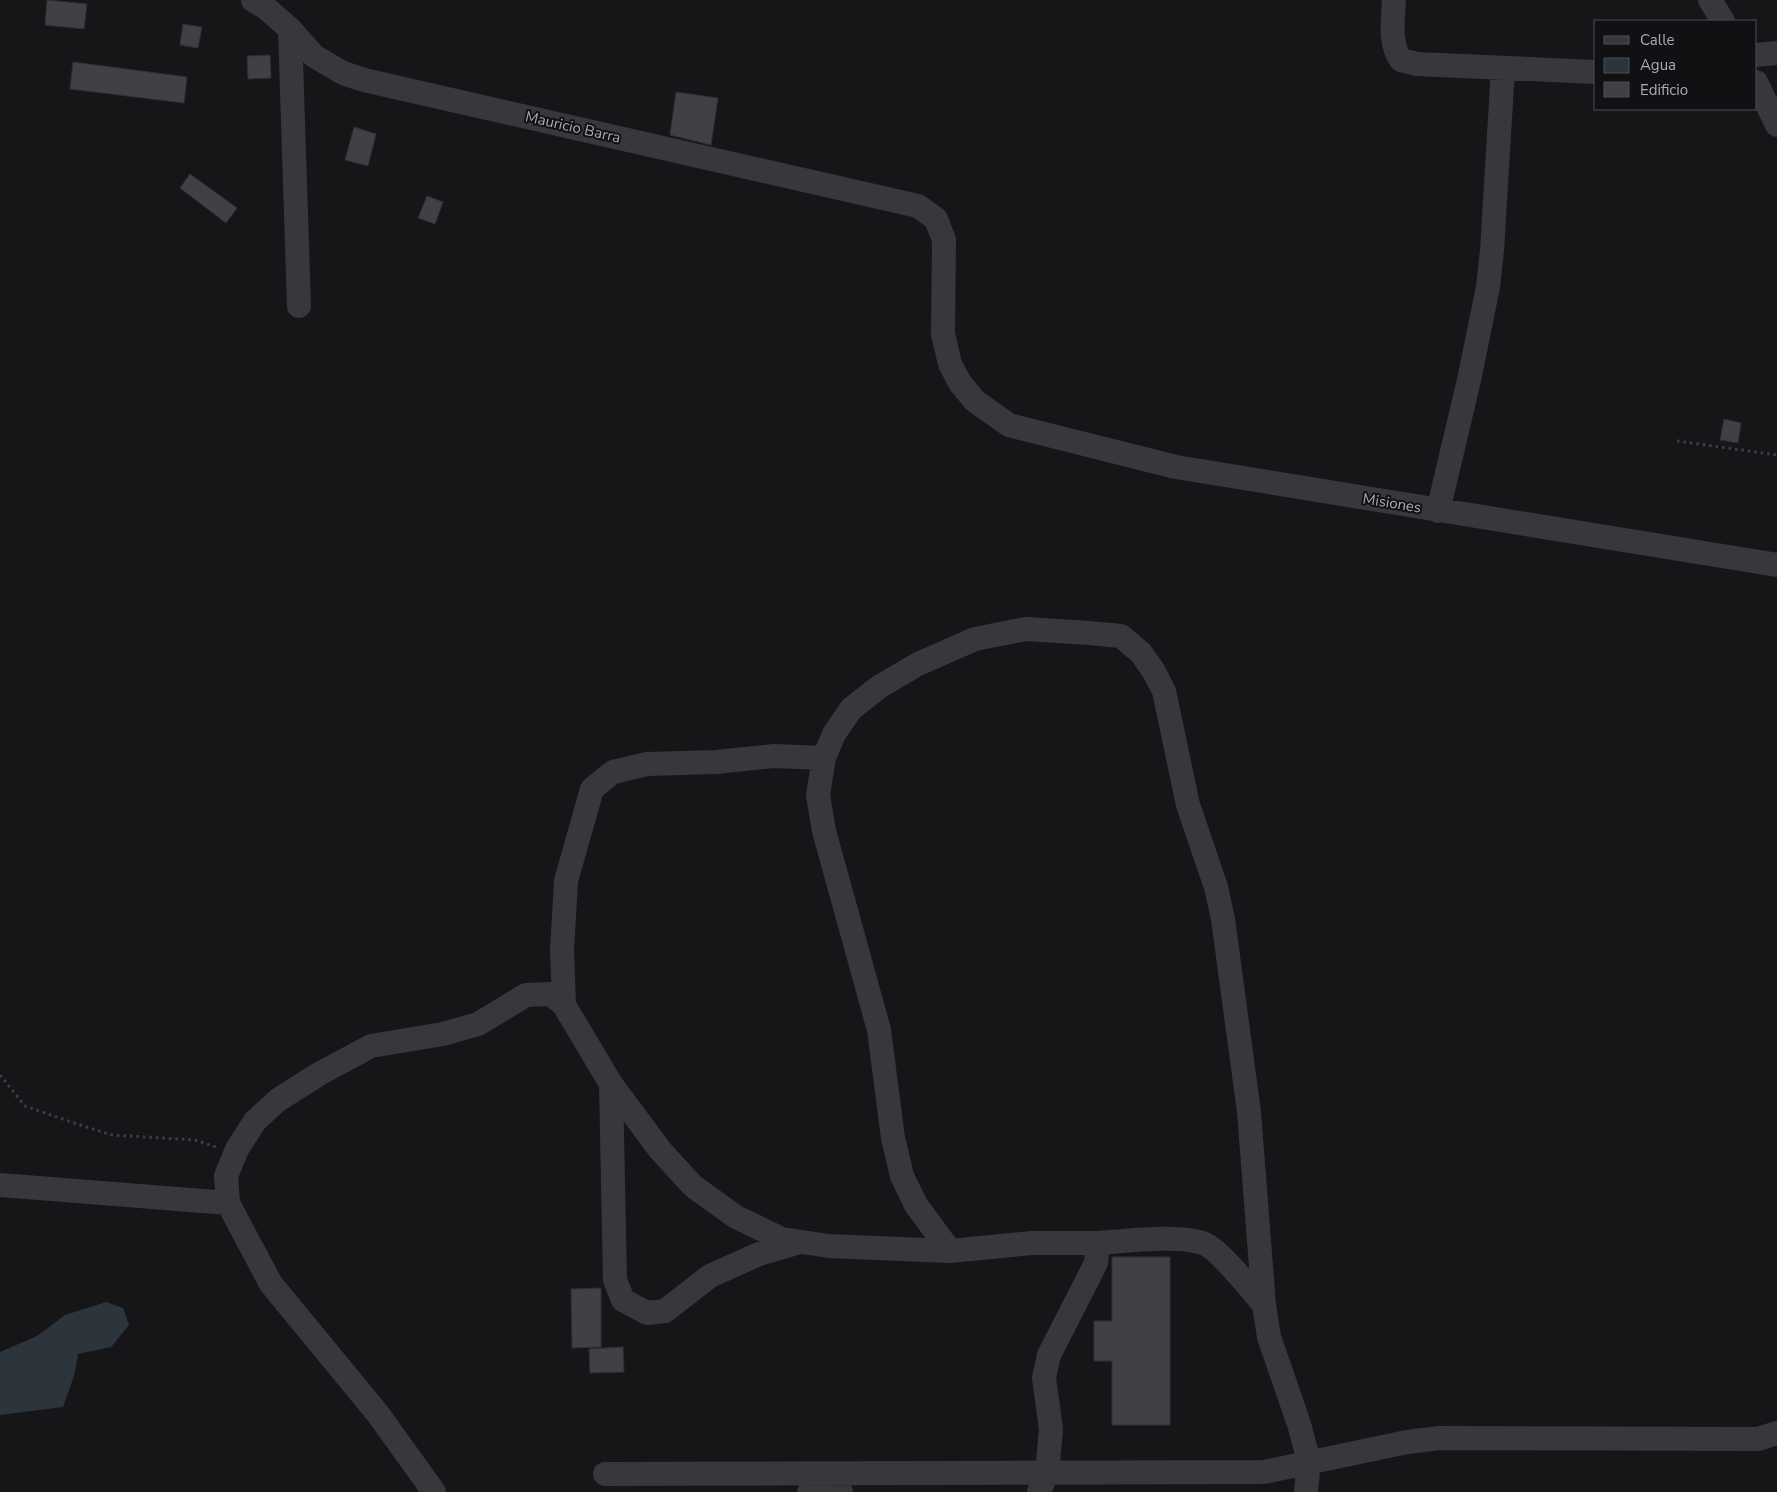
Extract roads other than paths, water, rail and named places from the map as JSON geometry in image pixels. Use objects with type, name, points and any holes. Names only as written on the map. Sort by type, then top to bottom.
[{"type":"street","name":"Mauricio Barra","points":[[253,0],[290,28],[314,56],[343,73],[364,80],[918,206],[936,219],[944,240],[943,334],[950,364],[960,384],[975,401],[1009,425]]},
{"type":"street","points":[[1394,0],[1393,41],[1401,60],[1417,64],[1594,72]]},
{"type":"street","points":[[1710,0],[1721,20]]},
{"type":"street","points":[[290,28],[299,306]]},
{"type":"street","points":[[1757,54],[1777,53]]},
{"type":"street","points":[[1438,511],[1469,380],[1488,287],[1503,69]]},
{"type":"street","points":[[1757,84],[1777,125]]},
{"type":"street","name":"Misiones","points":[[1009,425],[1176,467],[1777,565]]},
{"type":"street","points":[[950,1251],[916,1205],[902,1176],[893,1138],[879,1030],[824,831],[818,795],[824,758],[834,734],[850,709],[879,687],[918,664],[975,639],[1026,630],[1089,632],[1121,636],[1141,653],[1164,691],[1188,804],[1216,886],[1224,919],[1249,1112],[1264,1305],[1269,1337],[1299,1424],[1309,1462],[1306,1492]]},
{"type":"street","points":[[564,1005],[562,950],[566,881],[592,790],[613,772],[647,764],[716,762],[774,756],[824,758]]},
{"type":"street","points":[[434,1492],[378,1414],[271,1284],[228,1203],[226,1176],[235,1155],[256,1121],[278,1100],[319,1074],[371,1046],[443,1034],[478,1024],[526,995],[551,994],[564,1005],[612,1084],[660,1150],[693,1186],[736,1217],[782,1239],[829,1246],[950,1251],[1032,1243],[1098,1243],[1179,1239],[1206,1244],[1227,1262],[1264,1305]]},
{"type":"street","points":[[612,1084],[615,1280],[623,1300],[648,1313],[665,1311],[710,1276],[759,1254],[800,1242]]},
{"type":"street","points":[[0,1185],[228,1203]]},
{"type":"street","points":[[1043,1482],[1052,1429],[1044,1378],[1049,1355],[1096,1263],[1098,1243]]},
{"type":"street","points":[[605,1474],[1043,1482],[1264,1472],[1408,1442],[1439,1438],[1758,1439],[1777,1433]]},
{"type":"street","points":[[809,1492],[824,1490],[841,1492]]},
{"type":"water","points":[[106,1302],[123,1308],[129,1325],[111,1347],[78,1354],[74,1376],[63,1407],[0,1415],[0,1352],[37,1336],[65,1315]]}]
